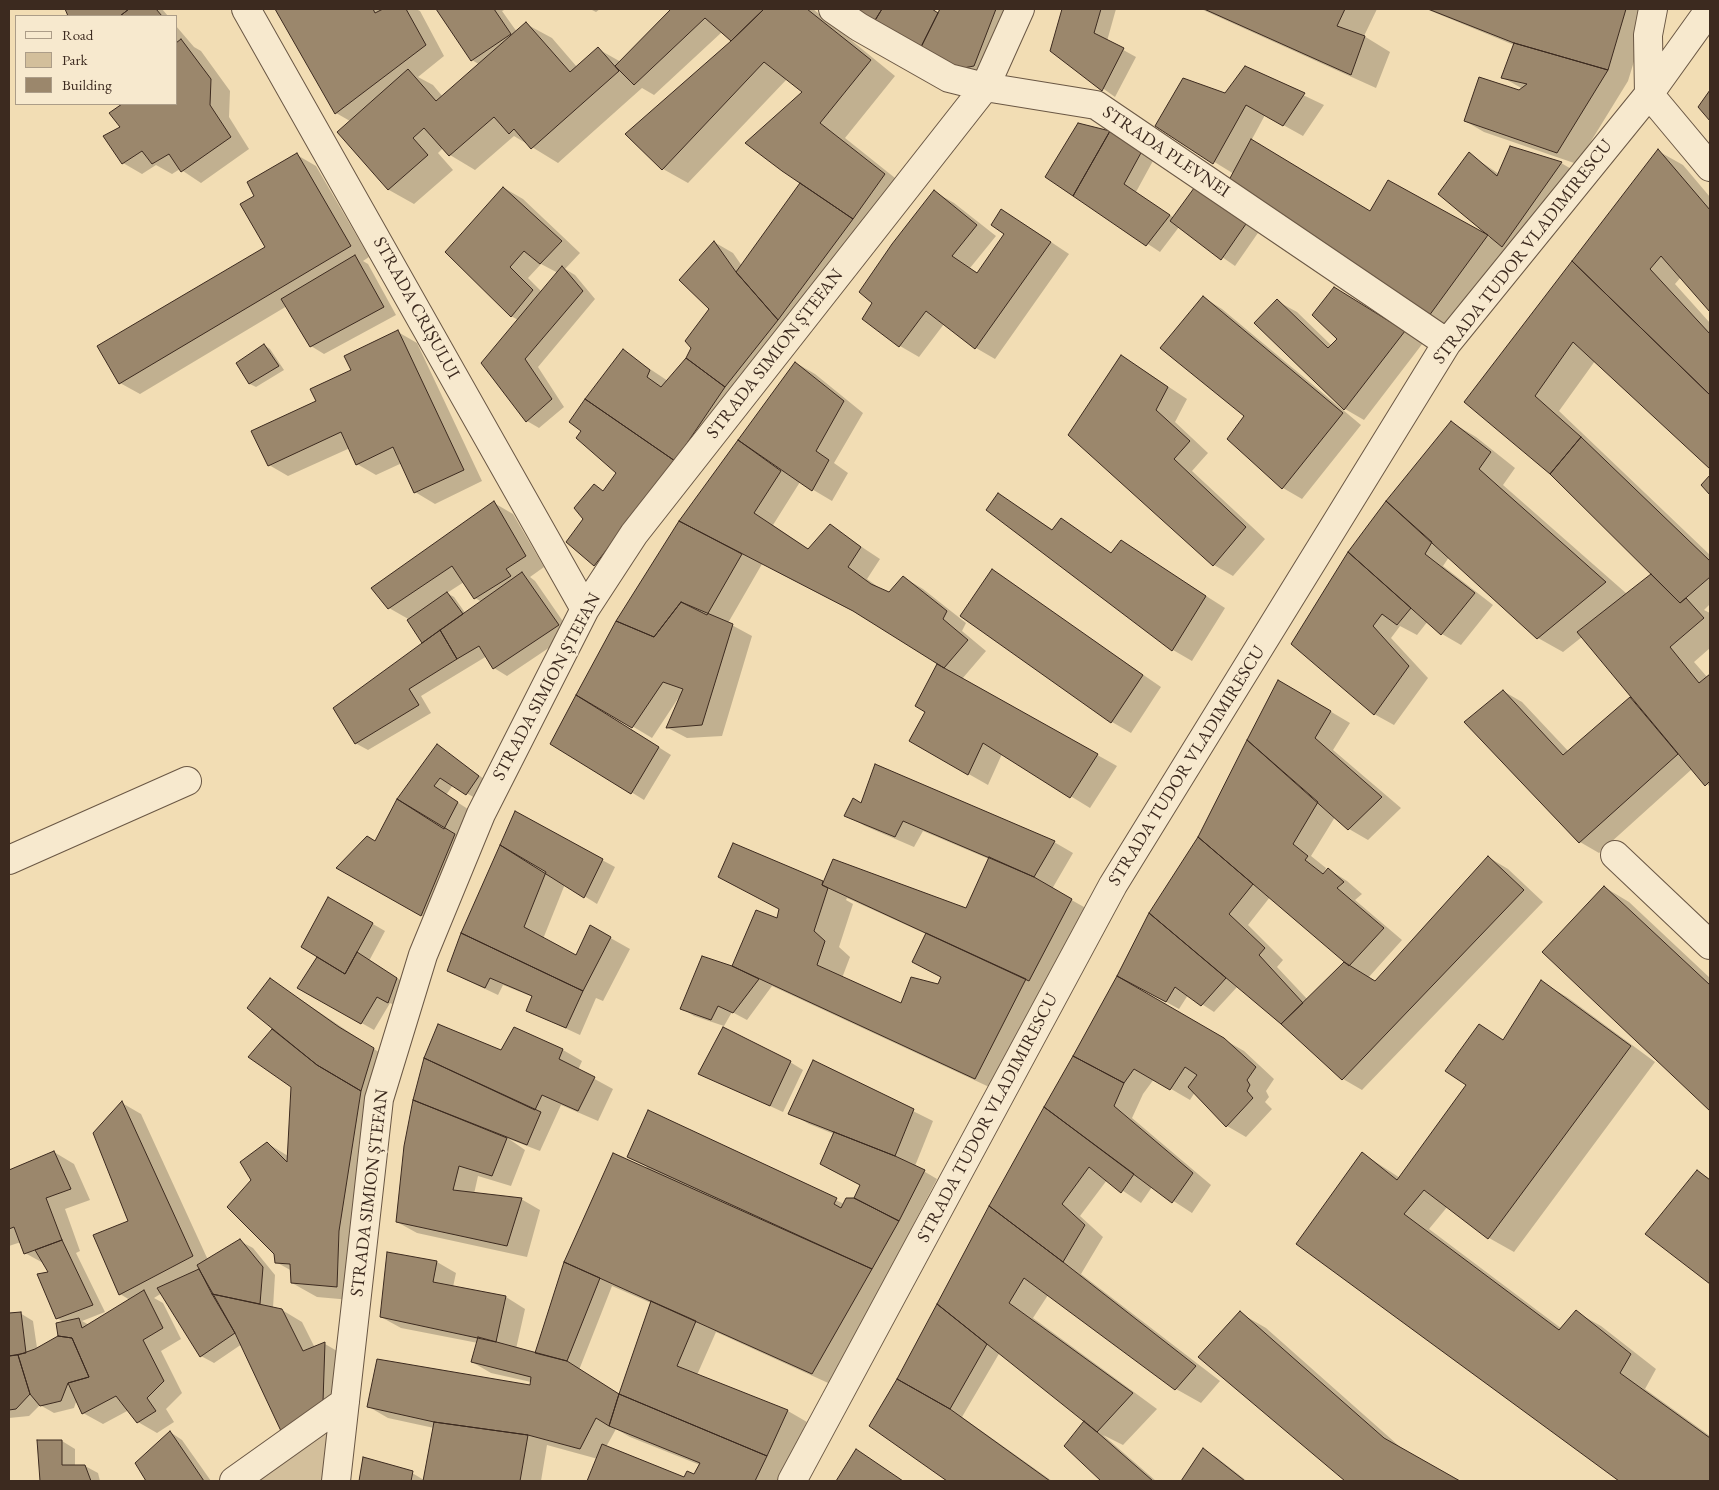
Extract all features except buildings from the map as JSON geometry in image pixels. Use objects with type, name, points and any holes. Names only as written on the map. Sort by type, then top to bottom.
[{"type":"street","name":"STRADA CRIȘULUI","points":[[246,9],[585,609]]},
{"type":"street","name":"STRADA PLEVNEI","points":[[833,9],[859,27],[949,78],[985,87],[1096,104],[1447,344]]},
{"type":"street","name":"STRADA SIMION ȘTEFAN","points":[[336,1481],[378,1099],[422,955],[481,814],[585,609],[634,534],[985,87],[1020,9]]},
{"type":"street","points":[[1653,9],[1648,36],[1649,94],[1710,167]]},
{"type":"street","name":"STRADA TUDOR VLADIMIRESCU","points":[[792,1481],[1114,885],[1447,344],[1649,94],[1710,9]]},
{"type":"street","points":[[9,860],[187,781]]},
{"type":"street","points":[[1615,855],[1710,945]]},
{"type":"street","points":[[234,1481],[345,1402]]},
{"type":"green space","points":[[345,1402],[336,1481],[234,1481]]}]
